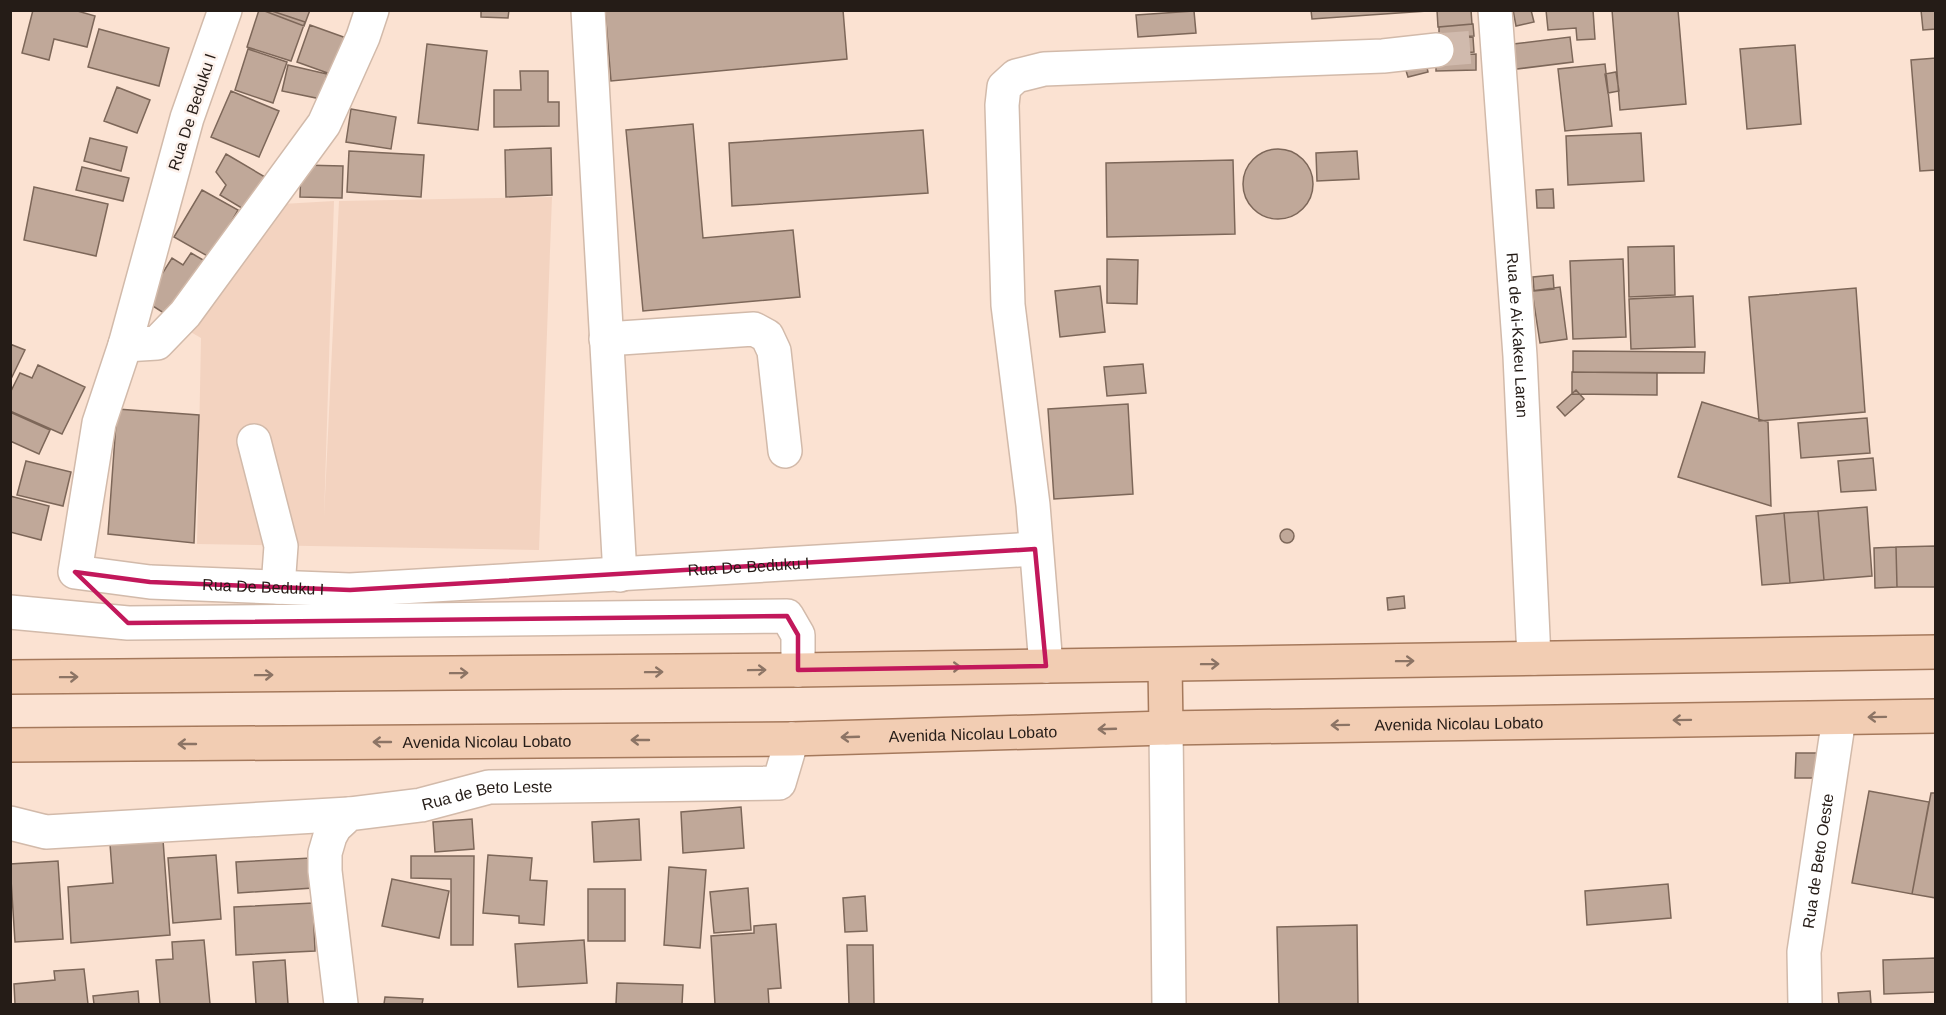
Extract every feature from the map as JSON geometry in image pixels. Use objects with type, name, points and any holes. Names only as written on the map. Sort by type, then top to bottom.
[{"type":"main road","points":[[10,677],[798,670],[1935,652]]},
{"type":"main road","points":[[1165,665],[1166,728]]},
{"type":"main road","name":"Avenida Nicolau Lobato","points":[[10,745],[792,739],[1166,728],[1935,716]]},
{"type":"street","name":"Rua De Beduku I","points":[[225,10],[187,118],[125,345],[99,423],[75,572],[150,582],[350,590],[1035,549]]},
{"type":"street","points":[[125,345],[157,343],[185,314],[324,124],[363,37],[372,10]]},
{"type":"street","points":[[588,10],[620,575]]},
{"type":"street","name":"Rua de Ai-Kakeu Laran","points":[[1495,10],[1486,46],[1520,356],[1534,658]]},
{"type":"street","points":[[1046,666],[1035,549],[1034,505],[1008,305],[1002,105],[1004,87],[1016,76],[1044,69],[1383,56],[1437,50]]},
{"type":"street","points":[[606,339],[754,329],[767,336],[774,351],[785,451]]},
{"type":"street","points":[[254,441],[281,546],[278,587]]},
{"type":"street","points":[[75,572],[128,623]]},
{"type":"street","points":[[10,612],[128,623],[787,616],[798,635],[798,670]]},
{"type":"street","name":"Rua de Beto Oeste","points":[[1805,1005],[1804,952],[1839,718]]},
{"type":"street","points":[[1166,728],[1170,1005]]},
{"type":"street","name":"Rua de Beto Leste","points":[[349,814],[421,806],[489,788],[779,783],[792,739]]},
{"type":"street","points":[[10,824],[46,832],[349,814]]},
{"type":"street","points":[[341,1005],[325,871],[325,853],[335,827],[349,814]]},
{"type":"highlighted area","points":[[1035,549],[1046,666],[798,670],[798,635],[787,616],[128,623],[75,572],[150,582],[350,590]]},
{"type":"shaded area","points":[[552,197],[539,550],[197,544],[201,338],[189,331],[282,204],[334,201],[324,518],[339,201]]},
{"type":"building","points":[[33,10],[74,10],[95,16],[87,47],[54,39],[49,60],[22,53]]},
{"type":"building","points":[[259,10],[269,10],[305,22],[291,61],[247,47]]},
{"type":"building","points":[[262,10],[310,10],[304,26]]},
{"type":"building","points":[[481,10],[509,10],[508,18],[481,17]]},
{"type":"building","points":[[605,10],[843,10],[847,59],[611,81]]},
{"type":"building","points":[[1311,10],[1427,10],[1427,11],[1312,19]]},
{"type":"building","points":[[1437,10],[1471,10],[1472,24],[1438,27]]},
{"type":"building","points":[[1513,10],[1531,10],[1534,22],[1516,26]]},
{"type":"building","points":[[1546,10],[1593,10],[1595,39],[1577,40],[1576,28],[1548,30]]},
{"type":"building","points":[[1612,10],[1678,10],[1686,104],[1620,110]]},
{"type":"building","points":[[1921,10],[1936,10],[1936,29],[1923,30]]},
{"type":"building","points":[[1194,11],[1196,33],[1138,37],[1136,15]]},
{"type":"building","points":[[1473,24],[1474,36],[1439,38],[1439,27]]},
{"type":"building","points":[[310,25],[349,39],[336,76],[297,62]]},
{"type":"building","points":[[99,29],[169,48],[159,86],[88,67]]},
{"type":"building","points":[[1473,37],[1474,52],[1437,55],[1436,40]]},
{"type":"building","points":[[1570,37],[1573,62],[1509,70],[1505,45]]},
{"type":"building","points":[[427,44],[487,51],[478,130],[418,123]]},
{"type":"building","points":[[1795,45],[1801,124],[1747,129],[1740,49]]},
{"type":"building","points":[[248,49],[287,62],[273,103],[235,90]]},
{"type":"building","points":[[1476,54],[1476,70],[1436,71],[1436,56]]},
{"type":"building","points":[[1424,55],[1428,72],[1408,77],[1403,61]]},
{"type":"building","points":[[1936,58],[1936,170],[1920,171],[1911,60]]},
{"type":"building","points":[[1605,64],[1612,126],[1565,131],[1558,69]]},
{"type":"building","points":[[288,65],[327,74],[321,99],[282,91]]},
{"type":"building","points":[[520,71],[548,71],[548,102],[559,102],[559,126],[494,127],[494,90],[521,90]]},
{"type":"building","points":[[1616,72],[1619,91],[1608,93],[1605,74]]},
{"type":"building","points":[[117,87],[150,100],[137,133],[104,121]]},
{"type":"building","points":[[231,91],[279,111],[259,157],[211,137]]},
{"type":"building","points":[[351,109],[396,117],[391,149],[346,142]]},
{"type":"building","points":[[693,124],[703,238],[793,230],[800,297],[643,311],[626,130]]},
{"type":"building","points":[[923,130],[928,193],[732,206],[729,143]]},
{"type":"building","points":[[1641,133],[1644,181],[1568,185],[1566,136]]},
{"type":"building","points":[[90,138],[127,147],[121,171],[84,161]]},
{"type":"building","points":[[551,148],[552,195],[506,197],[505,150]]},
{"type":"building","points":[[1278,149],[1291,152],[1303,159],[1310,171],[1313,184],[1310,197],[1303,209],[1291,216],[1278,219],[1265,216],[1253,209],[1246,197],[1243,184],[1246,171],[1253,159],[1265,152]]},
{"type":"building","points":[[349,151],[424,155],[421,197],[347,192]]},
{"type":"building","points":[[1357,151],[1359,179],[1317,181],[1316,153]]},
{"type":"building","points":[[226,154],[265,177],[245,210],[220,195],[226,185],[216,172]]},
{"type":"building","points":[[1233,160],[1235,234],[1107,237],[1106,163]]},
{"type":"building","points":[[301,165],[343,166],[342,198],[300,197]]},
{"type":"building","points":[[82,167],[129,178],[123,201],[76,190]]},
{"type":"building","points":[[34,187],[108,204],[96,256],[24,240]]},
{"type":"building","points":[[1553,189],[1554,208],[1537,208],[1536,190]]},
{"type":"building","points":[[202,190],[238,210],[211,258],[174,237]]},
{"type":"building","points":[[1674,246],[1675,295],[1629,297],[1628,247]]},
{"type":"building","points":[[191,253],[205,261],[170,317],[145,301],[172,258],[183,265]]},
{"type":"building","points":[[1107,259],[1138,260],[1137,304],[1107,303]]},
{"type":"building","points":[[1623,259],[1626,337],[1573,339],[1570,261]]},
{"type":"building","points":[[1553,275],[1554,289],[1534,291],[1533,277]]},
{"type":"building","points":[[1100,286],[1105,332],[1060,337],[1055,291]]},
{"type":"building","points":[[1560,287],[1567,339],[1540,343],[1532,291]]},
{"type":"building","points":[[1856,288],[1865,412],[1759,421],[1749,297]]},
{"type":"building","points":[[1693,296],[1695,347],[1631,349],[1629,299]]},
{"type":"building","points":[[10,344],[25,350],[10,381]]},
{"type":"building","points":[[1573,351],[1705,352],[1704,373],[1573,372]]},
{"type":"building","points":[[1143,364],[1146,393],[1107,396],[1104,367]]},
{"type":"building","points":[[38,365],[85,387],[62,434],[10,411],[10,393],[20,373],[32,378]]},
{"type":"building","points":[[1572,372],[1657,373],[1657,395],[1572,394]]},
{"type":"building","points":[[1576,390],[1584,399],[1565,416],[1557,407]]},
{"type":"building","points":[[1702,402],[1768,422],[1771,506],[1678,477]]},
{"type":"building","points":[[1128,404],[1133,494],[1054,499],[1048,409]]},
{"type":"building","points":[[117,409],[199,415],[194,543],[108,534]]},
{"type":"building","points":[[10,412],[50,430],[39,454],[10,441]]},
{"type":"building","points":[[1867,418],[1870,453],[1801,458],[1798,423]]},
{"type":"building","points":[[1873,458],[1876,490],[1841,492],[1838,461]]},
{"type":"building","points":[[26,461],[71,472],[63,506],[17,495]]},
{"type":"building","points":[[10,496],[49,506],[41,540],[10,532]]},
{"type":"building","points":[[1867,507],[1872,576],[1824,580],[1818,511]]},
{"type":"building","points":[[1818,511],[1824,580],[1790,583],[1784,513]]},
{"type":"building","points":[[1784,513],[1790,583],[1762,585],[1756,516]]},
{"type":"building","points":[[1284,529],[1290,529],[1294,536],[1290,543],[1284,543],[1280,539],[1280,533]]},
{"type":"building","points":[[1935,546],[1936,587],[1897,587],[1896,547]]},
{"type":"building","points":[[1896,547],[1897,587],[1875,588],[1874,548]]},
{"type":"building","points":[[1404,596],[1405,608],[1388,610],[1387,598]]},
{"type":"building","points":[[1796,753],[1820,753],[1820,778],[1795,778]]},
{"type":"building","points":[[1869,791],[1929,802],[1912,894],[1852,883]]},
{"type":"building","points":[[1931,793],[1936,793],[1936,898],[1912,894]]},
{"type":"building","points":[[741,807],[744,848],[683,853],[681,812]]},
{"type":"building","points":[[472,819],[474,849],[435,852],[433,822]]},
{"type":"building","points":[[639,819],[641,860],[594,862],[592,822]]},
{"type":"building","points":[[163,840],[170,935],[71,943],[68,887],[113,883],[110,844]]},
{"type":"building","points":[[216,855],[221,919],[173,923],[168,858]]},
{"type":"building","points":[[488,855],[532,858],[530,880],[547,881],[544,925],[519,923],[519,916],[483,913]]},
{"type":"building","points":[[411,856],[474,856],[473,945],[451,945],[451,879],[411,878]]},
{"type":"building","points":[[311,858],[313,888],[238,893],[236,862]]},
{"type":"building","points":[[58,861],[63,939],[15,942],[10,864]]},
{"type":"building","points":[[669,867],[706,870],[700,948],[664,945]]},
{"type":"building","points":[[392,879],[449,891],[439,938],[382,926]]},
{"type":"building","points":[[1668,884],[1671,918],[1587,925],[1585,891]]},
{"type":"building","points":[[748,888],[751,930],[714,933],[710,892]]},
{"type":"building","points":[[588,889],[625,889],[625,941],[588,941]]},
{"type":"building","points":[[865,896],[867,931],[845,932],[843,898]]},
{"type":"building","points":[[313,903],[315,951],[236,955],[234,907]]},
{"type":"building","points":[[776,924],[781,988],[768,989],[769,1004],[715,1004],[711,936],[754,933],[754,926]]},
{"type":"building","points":[[1357,925],[1358,1004],[1279,1004],[1277,927]]},
{"type":"building","points":[[204,940],[210,1004],[160,1004],[156,960],[173,959],[172,942]]},
{"type":"building","points":[[584,940],[587,983],[518,987],[515,944]]},
{"type":"building","points":[[847,945],[873,945],[874,1004],[849,1004]]},
{"type":"building","points":[[1936,958],[1936,992],[1884,994],[1883,960]]},
{"type":"building","points":[[285,960],[288,1004],[256,1004],[253,962]]},
{"type":"building","points":[[84,969],[88,1004],[15,1004],[14,984],[55,980],[54,971]]},
{"type":"building","points":[[617,983],[683,985],[682,1004],[616,1004]]},
{"type":"building","points":[[138,991],[139,1004],[94,1004],[93,996]]},
{"type":"building","points":[[1870,991],[1871,1004],[1839,1004],[1838,993]]},
{"type":"building","points":[[385,997],[423,999],[422,1004],[384,1004]]},
{"type":"tunnel","points":[[1437,50],[1474,47]]}]
